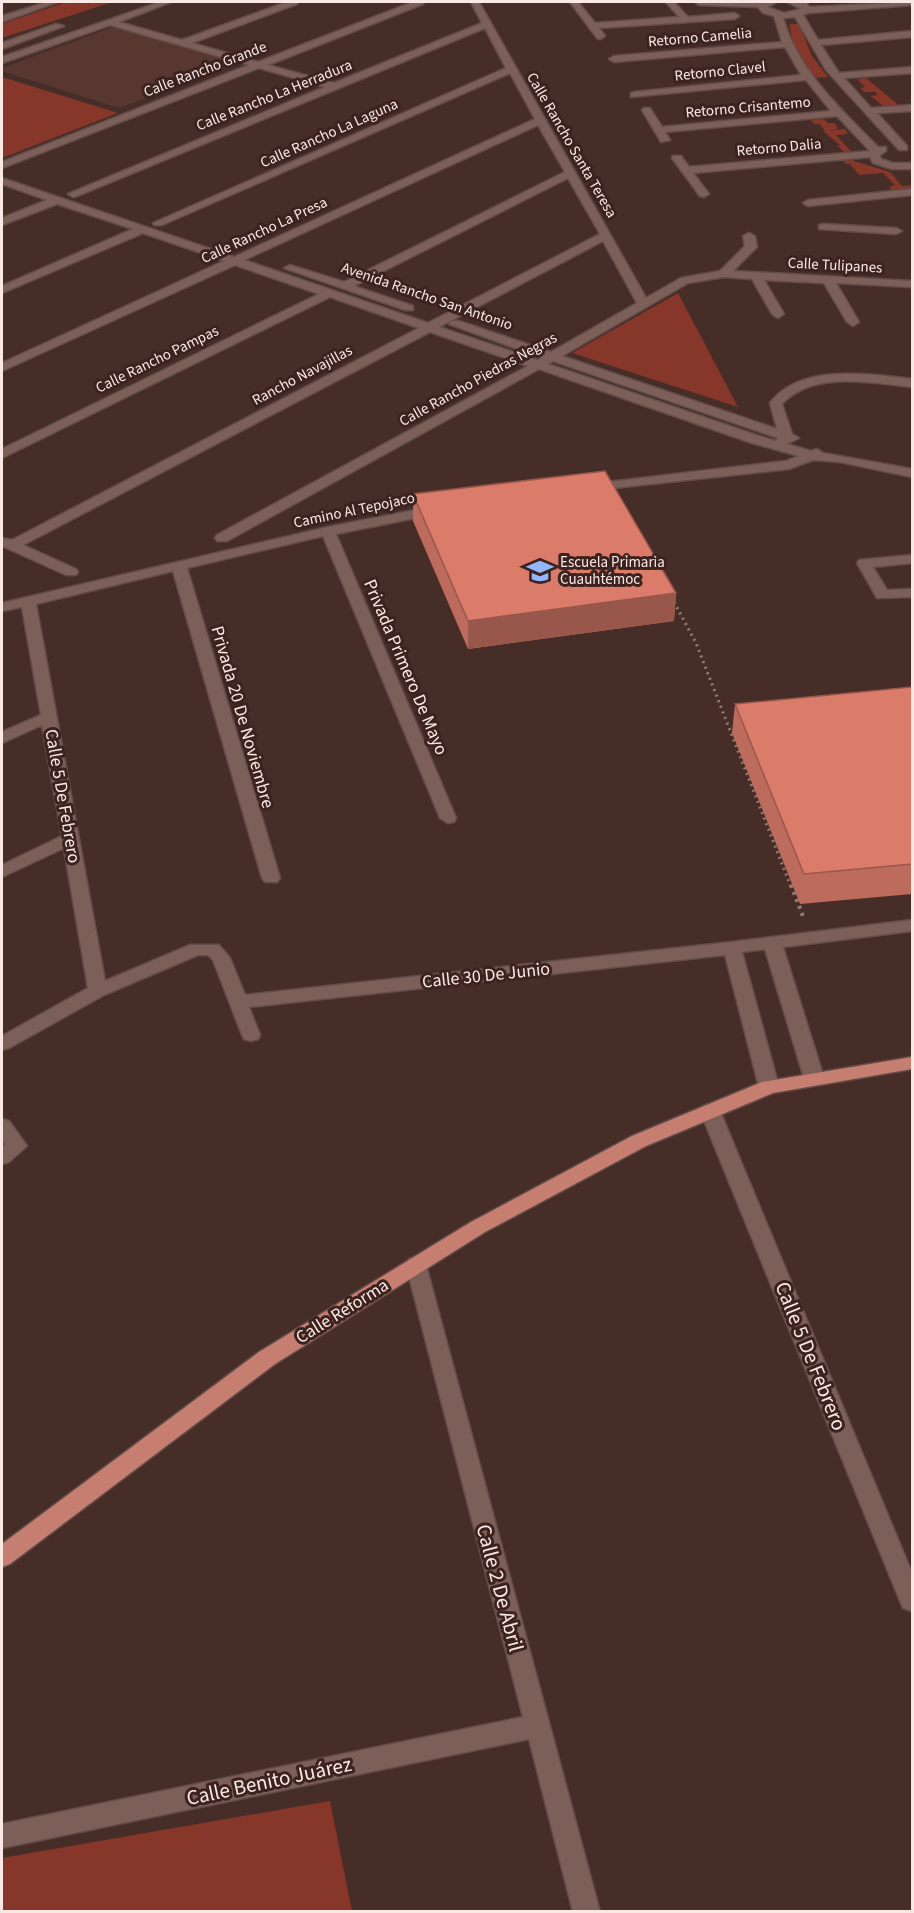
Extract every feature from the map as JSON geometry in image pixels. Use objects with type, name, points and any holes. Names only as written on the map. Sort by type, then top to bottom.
[{"type":"main road","name":"Calle Reforma","points":[[2,1557],[267,1358],[478,1227],[629,1146],[769,1087],[912,1063]]},
{"type":"street","points":[[2,9],[23,2]]},
{"type":"street","points":[[2,19],[54,2]]},
{"type":"street","points":[[2,60],[167,2]]},
{"type":"street","points":[[183,43],[294,2]]},
{"type":"street","name":"Calle Rancho Grande","points":[[2,165],[420,2]]},
{"type":"street","name":"Calle Rancho Santa Teresa","points":[[475,2],[539,121],[572,172],[644,304]]},
{"type":"street","points":[[574,2],[601,38]]},
{"type":"street","points":[[670,2],[685,19]]},
{"type":"street","points":[[699,2],[769,3],[765,11],[778,15],[797,5],[826,2]]},
{"type":"street","points":[[797,5],[912,2]]},
{"type":"street","points":[[797,5],[829,68],[908,149]]},
{"type":"street","points":[[778,15],[788,44],[809,77],[875,153],[877,161],[883,164],[912,167]]},
{"type":"street","points":[[593,26],[735,16]]},
{"type":"street","points":[[109,22],[336,87]]},
{"type":"street","points":[[2,46],[66,24]]},
{"type":"street","name":"Calle Rancho La Herradura","points":[[73,194],[487,24]]},
{"type":"street","points":[[815,43],[912,34]]},
{"type":"street","name":"Retorno Camelia","points":[[614,59],[788,44]]},
{"type":"street","points":[[605,48],[621,69]]},
{"type":"street","name":"Calle Rancho La Laguna","points":[[158,223],[512,69]]},
{"type":"street","points":[[837,76],[912,70]]},
{"type":"street","name":"Retorno Clavel","points":[[659,130],[637,99],[809,77]]},
{"type":"street","points":[[870,111],[912,108]]},
{"type":"street","name":"Retorno Crisantemo","points":[[659,130],[840,113]]},
{"type":"street","name":"Calle Rancho La Presa","points":[[2,368],[232,260],[539,121]]},
{"type":"street","points":[[659,130],[665,142]]},
{"type":"street","name":"Retorno Dalia","points":[[687,170],[908,149]]},
{"type":"street","points":[[677,158],[704,194]]},
{"type":"street","name":"Avenida Rancho San Antonio","points":[[2,170],[553,356],[783,441]]},
{"type":"street","points":[[345,286],[572,172]]},
{"type":"street","name":"Avenida Rancho San Antonio","points":[[2,181],[538,365],[818,452],[912,473]]},
{"type":"street","points":[[808,203],[841,208],[912,192]]},
{"type":"street","points":[[2,222],[57,200]]},
{"type":"street","points":[[841,208],[861,228]]},
{"type":"street","points":[[823,227],[896,231]]},
{"type":"street","points":[[2,291],[143,229]]},
{"type":"street","name":"Rancho Navajillas","points":[[7,543],[606,235]]},
{"type":"street","points":[[724,274],[751,247],[749,236]]},
{"type":"street","name":"Calle Rancho Piedras Negras","points":[[222,538],[538,365],[685,280],[724,274],[756,276]]},
{"type":"street","points":[[756,276],[778,314]]},
{"type":"street","name":"Calle Tulipanes","points":[[756,276],[912,284]]},
{"type":"street","points":[[828,279],[853,322]]},
{"type":"street","name":"Calle Rancho Pampas","points":[[2,454],[327,294]]},
{"type":"street","points":[[783,441],[776,404],[781,395],[789,390],[849,377],[912,383]]},
{"type":"street","points":[[582,489],[789,465],[818,452]]},
{"type":"street","name":"Camino Al Tepojaco","points":[[2,607],[328,531],[454,506]]},
{"type":"street","name":"Privada Primero De Mayo","points":[[328,531],[448,818]]},
{"type":"street","points":[[7,543],[71,572]]},
{"type":"street","points":[[912,560],[864,562],[882,595],[912,593]]},
{"type":"street","name":"Privada 20 De Noviembre","points":[[179,566],[271,878]]},
{"type":"street","name":"Calle 5 De Febrero","points":[[28,601],[98,991]]},
{"type":"street","points":[[2,738],[48,717]]},
{"type":"street","points":[[2,872],[70,837]]},
{"type":"street","name":"Calle 30 De Junio","points":[[239,1002],[732,948],[912,924]]},
{"type":"street","points":[[772,942],[814,1078]]},
{"type":"street","points":[[732,948],[769,1087]]},
{"type":"street","points":[[2,1044],[98,991],[196,949],[213,949],[221,958],[250,1035]]},
{"type":"street","name":"Calle 5 De Febrero","points":[[710,1111],[912,1601]]},
{"type":"street","points":[[2,1126],[9,1151]]},
{"type":"street","name":"Calle 2 De Abril","points":[[416,1265],[536,1726],[587,1911]]},
{"type":"street","name":"Calle Benito Juárez","points":[[2,1836],[536,1726]]},
{"type":"path","points":[[671,598],[696,643],[799,904],[809,938]]},
{"type":"shaded area","points":[[66,2],[112,2],[2,38],[2,24]]},
{"type":"shaded area","points":[[789,24],[799,24],[812,56],[828,77],[818,78],[809,75],[793,42]]},
{"type":"shaded area","points":[[113,27],[242,62],[119,108],[2,71],[2,68]]},
{"type":"shaded area","points":[[2,77],[118,113],[2,158]]},
{"type":"shaded area","points":[[866,78],[901,107],[886,109],[871,96],[878,95],[875,92],[864,92],[860,88],[865,87],[857,79]]},
{"type":"shaded area","points":[[824,119],[828,123],[835,123],[838,129],[828,131],[845,129],[848,134],[836,135],[851,151],[844,152],[837,145],[840,145],[823,131],[825,131],[820,124],[814,124],[811,120]]},
{"type":"shaded area","points":[[853,158],[854,161],[890,172],[902,186],[912,185],[912,190],[894,192],[889,187],[895,185],[883,173],[859,175],[850,164],[846,164],[841,159]]},
{"type":"shaded area","points":[[678,293],[738,407],[572,353]]},
{"type":"shaded area","points":[[330,1801],[352,1911],[2,1911],[2,1858]]},
{"type":"building","name":"Escuela Primaria Cuauhtémoc","points":[[605,471],[676,593],[468,621],[413,494]]},
{"type":"building","points":[[912,687],[912,864],[804,874],[735,704]]},
{"type":"place","name":"Escuela Primaria Cuauhtémoc","points":[[540,571]]}]
